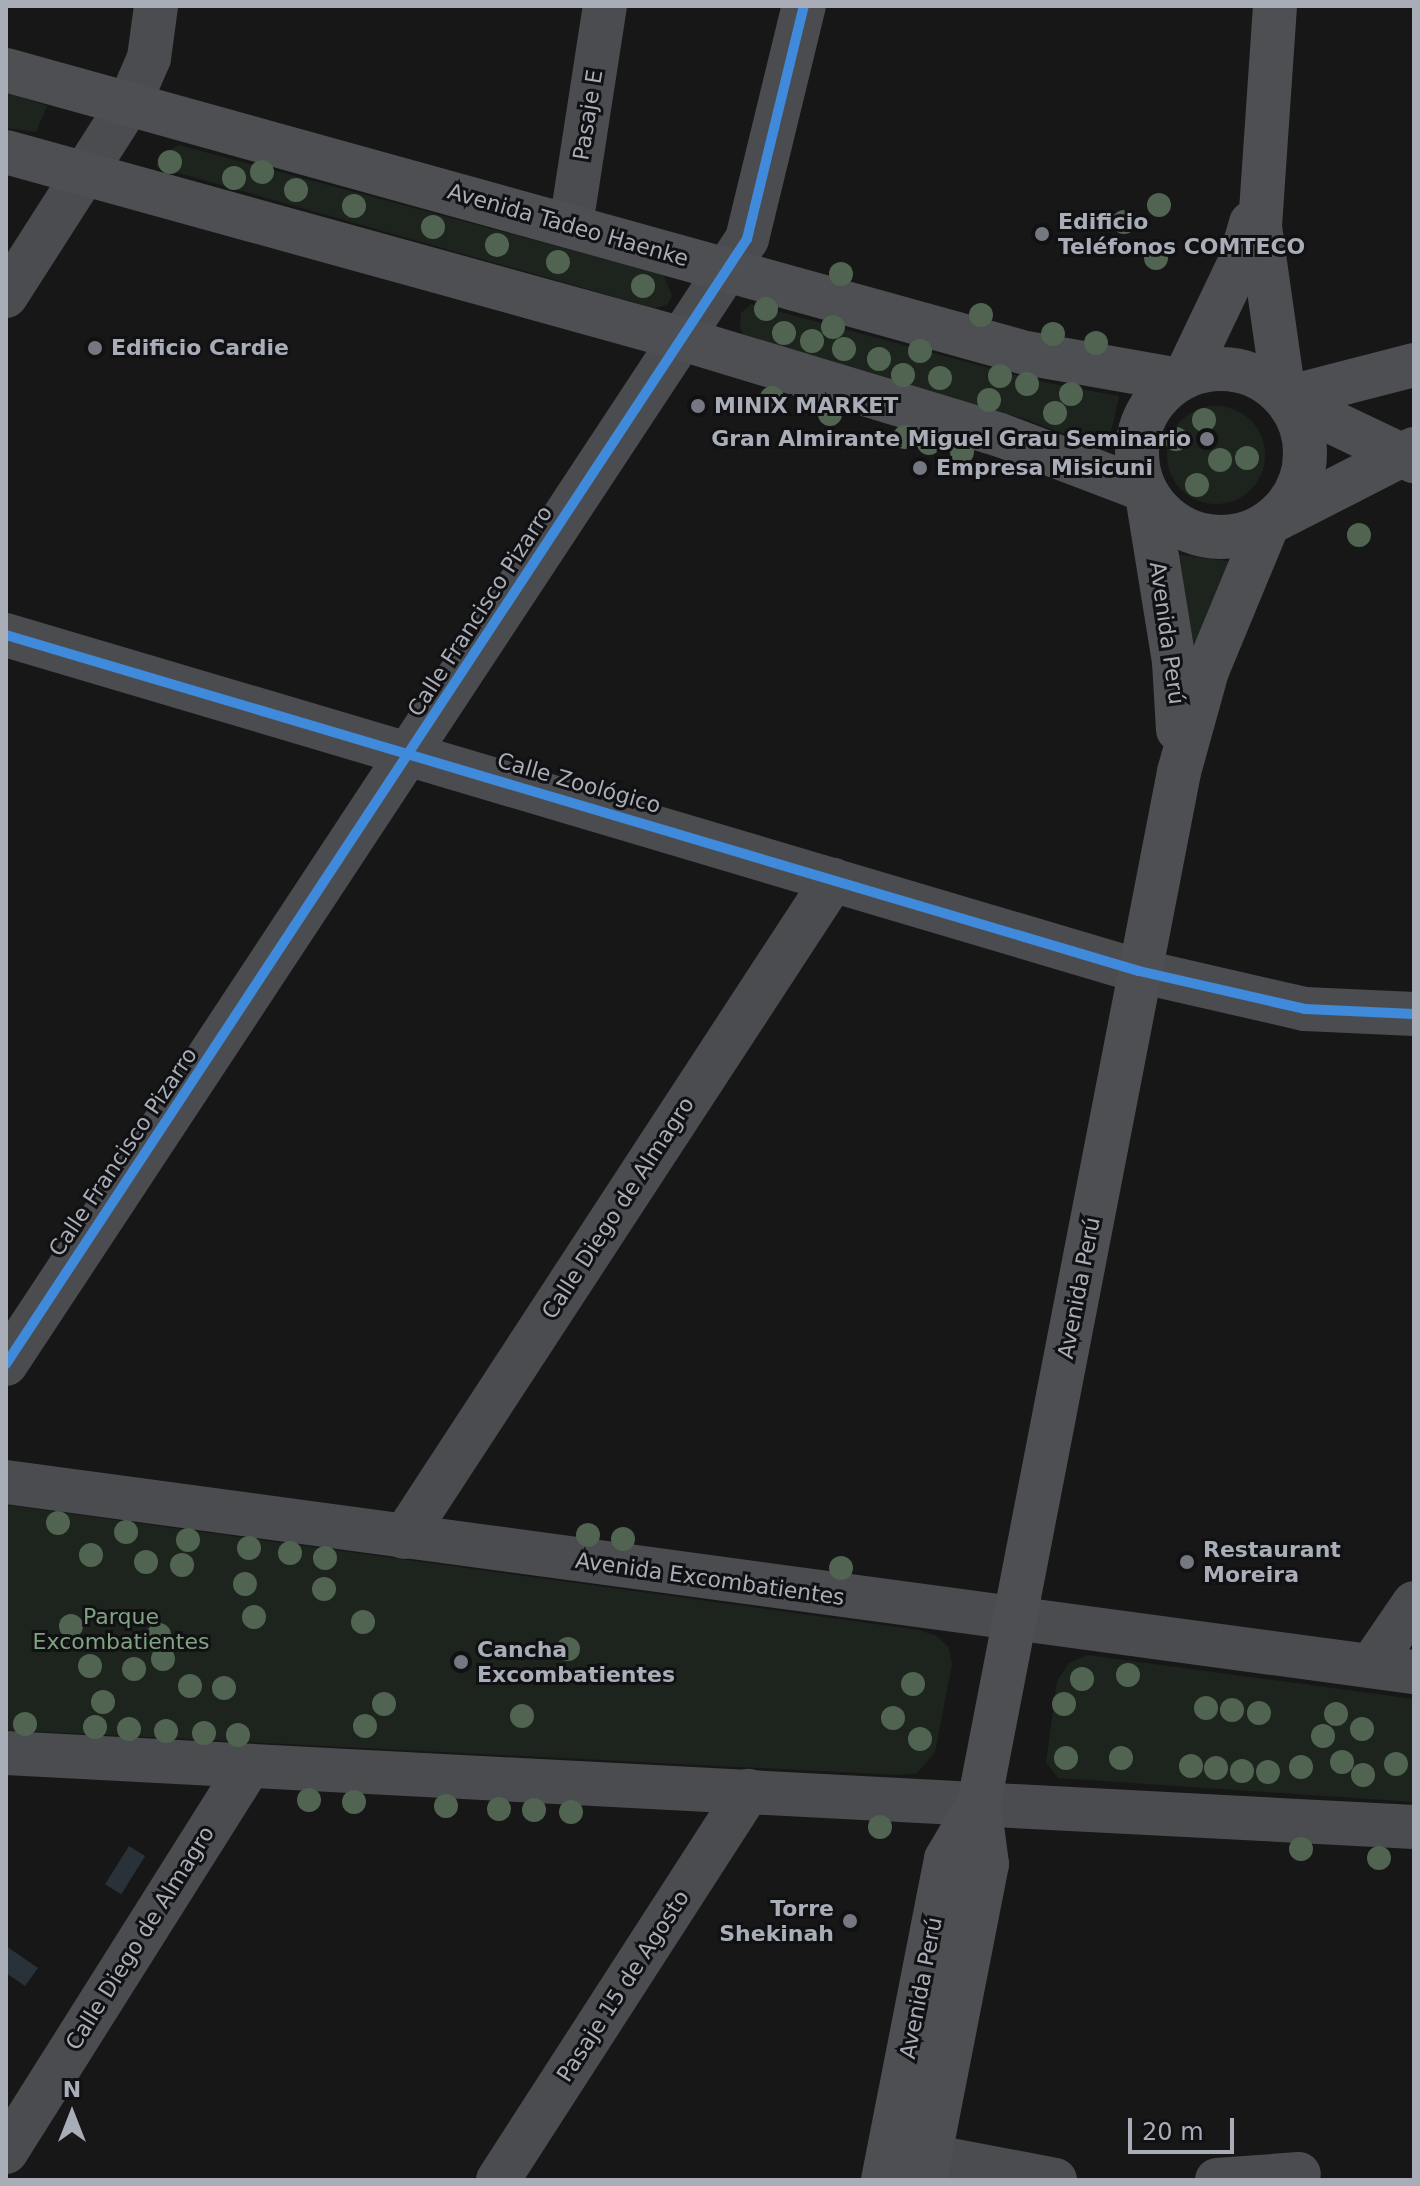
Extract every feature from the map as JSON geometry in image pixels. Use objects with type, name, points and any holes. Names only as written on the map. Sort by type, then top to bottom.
[{"type":"main road","points":[[1270,523],[1291,503],[1303,478],[1306,452],[1301,425],[1286,398],[1262,269],[1261,185],[1275,6]]},
{"type":"main road","name":"Avenida Tadeo Haenke","points":[[6,70],[1026,353],[1182,378]]},
{"type":"main road","points":[[6,152],[679,338],[1000,435],[1146,493],[1176,524],[1215,538],[1243,535],[1410,455]]},
{"type":"main road","points":[[1182,378],[1239,264],[1261,185]]},
{"type":"main road","points":[[1286,398],[1414,365]]},
{"type":"main road","points":[[1146,493],[1136,459],[1139,428],[1154,400],[1182,378],[1211,369],[1238,370],[1263,379],[1286,398],[1410,455]]},
{"type":"main road","name":"Avenida Perú","points":[[1146,493],[1174,662],[1179,772]]},
{"type":"main road","name":"Avenida Perú","points":[[907,2166],[987,1864],[979,1803],[1179,772],[1207,671],[1270,523]]},
{"type":"street","points":[[6,296],[129,104],[149,58],[156,6]]},
{"type":"street","name":"Pasaje E","points":[[571,225],[605,6]]},
{"type":"street","name":"Calle Francisco Pizarro","points":[[6,1364],[412,755],[679,338],[728,271],[747,239],[804,6]]},
{"type":"street","name":"Calle Zoológico","points":[[6,635],[1139,971],[1305,1009],[1414,1014]]},
{"type":"street","name":"Calle Diego de Almagro","points":[[404,1537],[833,880]]},
{"type":"street","name":"Avenida Excombatientes","points":[[6,1482],[1414,1672]]},
{"type":"street","points":[[1371,1666],[1414,1603]]},
{"type":"street","points":[[6,1753],[1414,1827]]},
{"type":"street","name":"Calle Diego de Almagro","points":[[6,2152],[249,1766]]},
{"type":"street","name":"Pasaje 15 de Agosto","points":[[498,2180],[749,1791]]},
{"type":"street","points":[[907,2166],[1055,2180]]},
{"type":"street","points":[[1217,2180],[1299,2174]]},
{"type":"green space","points":[[6,91],[47,106],[36,132],[6,128]]},
{"type":"green space","points":[[179,145],[664,275],[672,296],[667,305],[654,308],[157,167],[157,158]]},
{"type":"green space","points":[[751,304],[1038,381],[1119,396],[1107,451],[1028,420],[755,342],[744,337],[740,326],[741,313]]},
{"type":"green space","points":[[1216,406],[1235,409],[1251,420],[1262,436],[1265,455],[1262,474],[1251,490],[1235,501],[1216,504],[1197,501],[1181,490],[1170,474],[1167,455],[1170,436],[1181,420],[1197,409]]},
{"type":"green space","points":[[1168,553],[1235,562],[1197,662],[1184,600]]},
{"type":"green space","name":"Parque Excombatientes","points":[[6,1505],[919,1630],[937,1636],[949,1648],[952,1665],[935,1752],[917,1773],[899,1775],[6,1730]]},
{"type":"green space","points":[[1087,1655],[1414,1699],[1414,1802],[1058,1778],[1046,1762],[1057,1681],[1069,1663]]},
{"type":"shaded area","points":[[129,1846],[145,1856],[121,1894],[105,1884]]},
{"type":"shaded area","points":[[6,1946],[38,1968],[25,1986],[6,1973]]},
{"type":"cycle path","points":[[6,1364],[747,239],[804,6]]},
{"type":"cycle path","points":[[6,635],[1139,971],[1305,1009],[1414,1014]]},
{"type":"place","name":"Edificio Teléfonos COMTECO","points":[[1042,234]]},
{"type":"place","name":"Edificio Cardie","points":[[95,348]]},
{"type":"place","name":"MINIX MARKET","points":[[698,406]]},
{"type":"place","name":"Gran Almirante Miguel Grau Seminario","points":[[1207,439]]},
{"type":"place","name":"Empresa Misicuni","points":[[920,468]]},
{"type":"place","name":"Restaurant Moreira","points":[[1187,1562]]},
{"type":"place","name":"Cancha Excombatientes","points":[[461,1662]]},
{"type":"place","name":"Torre Shekinah","points":[[850,1921]]}]
